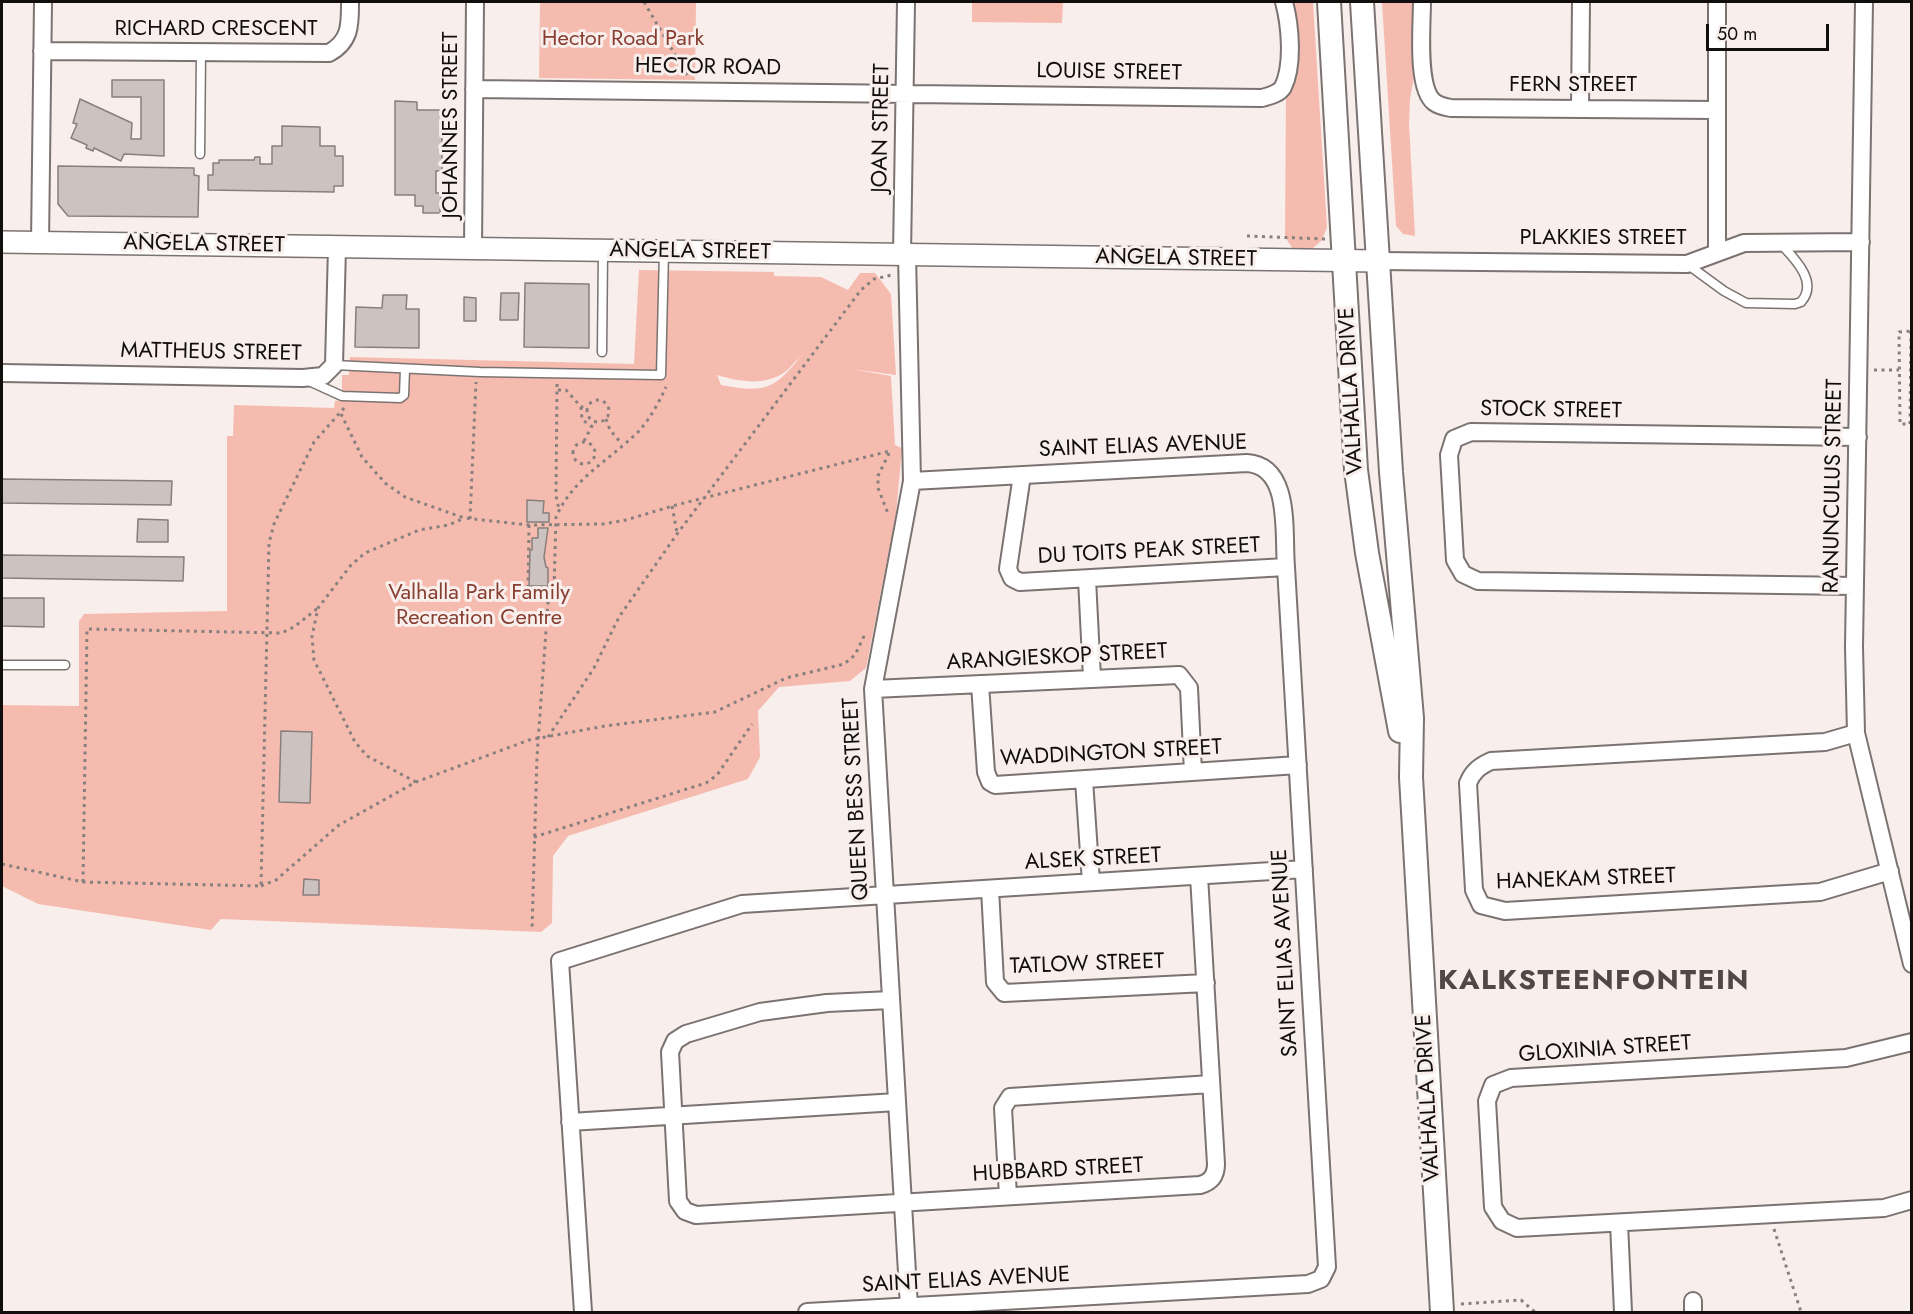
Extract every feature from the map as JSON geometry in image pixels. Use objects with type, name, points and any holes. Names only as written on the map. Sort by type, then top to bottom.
[{"type":"main road","name":"VALHALLA DRIVE","points":[[1329,2],[1356,470],[1364,537],[1411,777]]},
{"type":"main road","name":"VALHALLA DRIVE","points":[[1362,2],[1391,472],[1412,718],[1411,777],[1450,1308]]},
{"type":"street","points":[[40,243],[43,2]]},
{"type":"street","name":"RICHARD CRESCENT","points":[[42,51],[329,53],[347,38],[350,29],[350,2]]},
{"type":"street","name":"JOHANNES STREET","points":[[473,249],[475,2]]},
{"type":"street","name":"JOAN STREET","points":[[905,255],[906,2]]},
{"type":"street","name":"LOUISE STREET","points":[[905,93],[1262,98],[1278,93],[1283,87],[1288,62],[1290,24],[1284,2]]},
{"type":"street","name":"FERN STREET","points":[[1422,2],[1423,80],[1432,101],[1451,108],[1716,110]]},
{"type":"street","points":[[1580,109],[1581,2]]},
{"type":"street","points":[[1717,2],[1717,253]]},
{"type":"street","name":"RANUNCULUS STREET","points":[[1864,2],[1855,586],[1856,733],[1911,964]]},
{"type":"street","name":"HECTOR ROAD","points":[[474,89],[905,93]]},
{"type":"street","name":"ANGELA STREET","points":[[2,242],[1378,261]]},
{"type":"street","name":"PLAKKIES STREET","points":[[1378,261],[1687,264],[1744,243],[1861,242]]},
{"type":"street","name":"MATTHEUS STREET","points":[[2,373],[303,378],[323,376],[334,365],[338,247]]},
{"type":"street","name":"QUEEN BESS STREET","points":[[905,255],[912,481],[873,689],[909,1306]]},
{"type":"street","name":"STOCK STREET","points":[[1855,586],[1478,581],[1463,574],[1455,560],[1449,455],[1454,439],[1471,432],[1858,437]]},
{"type":"street","name":"SAINT ELIAS AVENUE","points":[[807,1312],[1308,1284],[1321,1279],[1327,1268],[1286,567],[1280,490],[1275,477],[1263,466],[1247,463],[912,481]]},
{"type":"street","name":"DU TOITS PEAK STREET","points":[[1022,475],[1009,574],[1020,582],[1286,567]]},
{"type":"street","points":[[1087,579],[1092,678]]},
{"type":"street","name":"ARANGIESKOP STREET","points":[[873,689],[1173,674],[1184,678],[1189,688],[1193,772]]},
{"type":"street","name":"WADDINGTON STREET","points":[[980,684],[986,772],[990,782],[1001,785],[1298,765]]},
{"type":"street","name":"HANEKAM STREET","points":[[1856,733],[1825,742],[1491,761],[1471,775],[1468,783],[1474,890],[1481,905],[1506,911],[1820,892],[1890,871]]},
{"type":"street","points":[[1084,780],[1091,882]]},
{"type":"street","name":"ALSEK STREET","points":[[570,1122],[560,961],[742,904],[1304,869]]},
{"type":"street","points":[[1008,1196],[1003,1108],[1010,1097],[1211,1083],[1199,876]]},
{"type":"street","name":"TATLOW STREET","points":[[990,889],[995,982],[1004,993],[1206,983]]},
{"type":"street","points":[[673,1115],[670,1052],[680,1037],[760,1012],[827,1003],[891,1000]]},
{"type":"street","name":"GLOXINIA STREET","points":[[1911,1042],[1846,1058],[1511,1078],[1493,1085],[1487,1101],[1492,1206],[1502,1221],[1517,1228],[1884,1208],[1911,1200]]},
{"type":"street","name":"HUBBARD STREET","points":[[673,1115],[678,1201],[681,1207],[690,1214],[1200,1185],[1213,1178],[1216,1164],[1211,1083]]},
{"type":"street","points":[[583,1312],[570,1122],[897,1102]]},
{"type":"street","points":[[1619,1223],[1623,1312]]},
{"type":"lane","points":[[200,154],[201,52]]},
{"type":"lane","points":[[1687,264],[1746,303],[1795,304],[1801,302],[1807,291],[1804,273],[1781,243]]},
{"type":"lane","points":[[602,352],[603,250]]},
{"type":"lane","points":[[334,365],[480,372],[661,375],[664,251]]},
{"type":"lane","points":[[303,378],[345,396],[402,398],[405,369]]},
{"type":"lane","points":[[2,665],[65,665]]},
{"type":"path","points":[[644,2],[687,74],[687,90]]},
{"type":"path","points":[[1247,236],[1327,239]]},
{"type":"path","points":[[548,736],[594,668],[619,617],[701,500],[861,291],[874,279],[892,275]]},
{"type":"path","points":[[1911,331],[1911,379],[1910,424],[1900,424],[1899,332],[1911,331]]},
{"type":"path","points":[[1858,370],[1899,370]]},
{"type":"path","points":[[470,519],[476,381],[480,372]]},
{"type":"path","points":[[557,374],[556,496],[559,510]]},
{"type":"path","points":[[529,525],[528,589],[554,589],[556,517],[559,510],[588,472],[640,430],[666,385],[661,375]]},
{"type":"path","points":[[558,390],[566,390],[581,407],[582,419],[590,426]]},
{"type":"path","points":[[261,886],[266,567],[274,524],[314,442],[341,414],[345,396]]},
{"type":"path","points":[[581,407],[598,400],[604,402],[608,407],[606,419],[610,430],[622,444]]},
{"type":"path","points":[[588,406],[586,412],[594,422]]},
{"type":"path","points":[[341,414],[362,457],[385,483],[405,497],[464,518],[529,525],[603,524],[890,451],[878,482],[881,498],[889,515],[887,526]]},
{"type":"path","points":[[585,441],[590,426],[594,422],[606,419]]},
{"type":"path","points":[[585,441],[594,448],[595,455],[586,464],[574,459],[572,453],[578,442],[585,441]]},
{"type":"path","points":[[586,464],[588,472]]},
{"type":"path","points":[[672,506],[677,534]]},
{"type":"path","points":[[83,882],[87,629],[281,633],[294,627],[318,608],[351,565],[365,553],[419,530],[449,525],[464,518]]},
{"type":"path","points":[[532,930],[533,838],[549,589]]},
{"type":"path","points":[[318,608],[312,636],[314,660],[355,741],[367,756],[416,782]]},
{"type":"path","points":[[2,864],[83,882],[261,886],[276,880],[339,825],[416,782],[455,765],[538,738],[605,726],[715,712],[786,678],[844,664],[855,655],[869,624]]},
{"type":"path","points":[[533,838],[706,783],[717,775],[752,724]]},
{"type":"path","points":[[1770,1215],[1801,1312]]},
{"type":"path","points":[[1450,1308],[1521,1300],[1535,1312]]},
{"type":"green space","name":"Hector Road Park","points":[[540,2],[696,2],[695,80],[539,78]]},
{"type":"green space","points":[[972,2],[1063,2],[1062,23],[972,22]]},
{"type":"green space","points":[[1291,2],[1313,2],[1327,227],[1322,240],[1310,251],[1293,249],[1285,237],[1286,91]]},
{"type":"green space","points":[[1382,2],[1413,2],[1416,65],[1410,99],[1409,123],[1415,236],[1403,234],[1396,226]]},
{"type":"green space","name":"Valhalla Park Family Recreation Centre","points":[[639,270],[774,272],[774,276],[821,277],[848,290],[860,273],[875,273],[891,294],[896,375],[851,369],[891,376],[895,445],[902,448],[896,514],[866,668],[850,681],[779,687],[758,711],[760,757],[748,779],[568,836],[553,856],[552,923],[541,932],[221,919],[211,930],[38,904],[2,886],[2,705],[79,706],[79,621],[84,614],[227,611],[227,436],[233,436],[234,405],[334,408],[335,401],[342,400],[342,375],[349,375],[350,357],[634,364]],"holes":[[[801,356],[792,367],[775,382],[759,388],[748,389],[721,385],[717,375],[742,381],[768,380],[785,372]]]},
{"type":"building","points":[[112,80],[164,80],[164,156],[124,154],[121,161],[94,148],[93,151],[86,148],[87,145],[71,138],[77,124],[73,123],[80,99],[132,123],[131,139],[141,139],[141,97],[112,97]]},
{"type":"building","points":[[395,101],[417,102],[417,110],[442,110],[442,171],[436,171],[436,193],[441,193],[440,213],[423,213],[423,206],[415,206],[415,195],[395,195]]},
{"type":"building","points":[[282,126],[320,127],[320,146],[335,146],[335,156],[343,156],[343,186],[334,186],[334,192],[208,190],[208,175],[213,175],[213,163],[219,163],[219,160],[254,160],[255,157],[260,157],[260,164],[272,164],[272,146],[282,146]]},
{"type":"building","points":[[58,166],[194,168],[194,175],[199,176],[198,217],[68,216],[58,204]]},
{"type":"building","points":[[525,283],[589,284],[589,348],[524,347]]},
{"type":"building","points":[[501,293],[519,293],[518,320],[500,320]]},
{"type":"building","points":[[383,295],[407,295],[406,309],[419,309],[419,348],[355,347],[356,307],[382,308]]},
{"type":"building","points":[[464,297],[476,298],[476,321],[464,321]]},
{"type":"building","points":[[2,479],[172,481],[171,505],[2,503]]},
{"type":"building","points":[[527,500],[544,501],[543,513],[549,513],[549,522],[527,522]]},
{"type":"building","points":[[138,519],[168,520],[168,542],[137,542]]},
{"type":"building","points":[[538,528],[548,528],[544,557],[548,568],[548,586],[529,586],[530,550],[532,550],[532,538],[538,538]]},
{"type":"building","points":[[2,555],[184,557],[183,581],[2,578]]},
{"type":"building","points":[[2,598],[44,598],[44,627],[2,626]]},
{"type":"building","points":[[281,731],[312,732],[310,803],[279,802]]},
{"type":"building","points":[[304,879],[319,880],[319,895],[303,895]]},
{"type":"district","name":"KALKSTEENFONTEIN","points":[[1594,982]]}]
